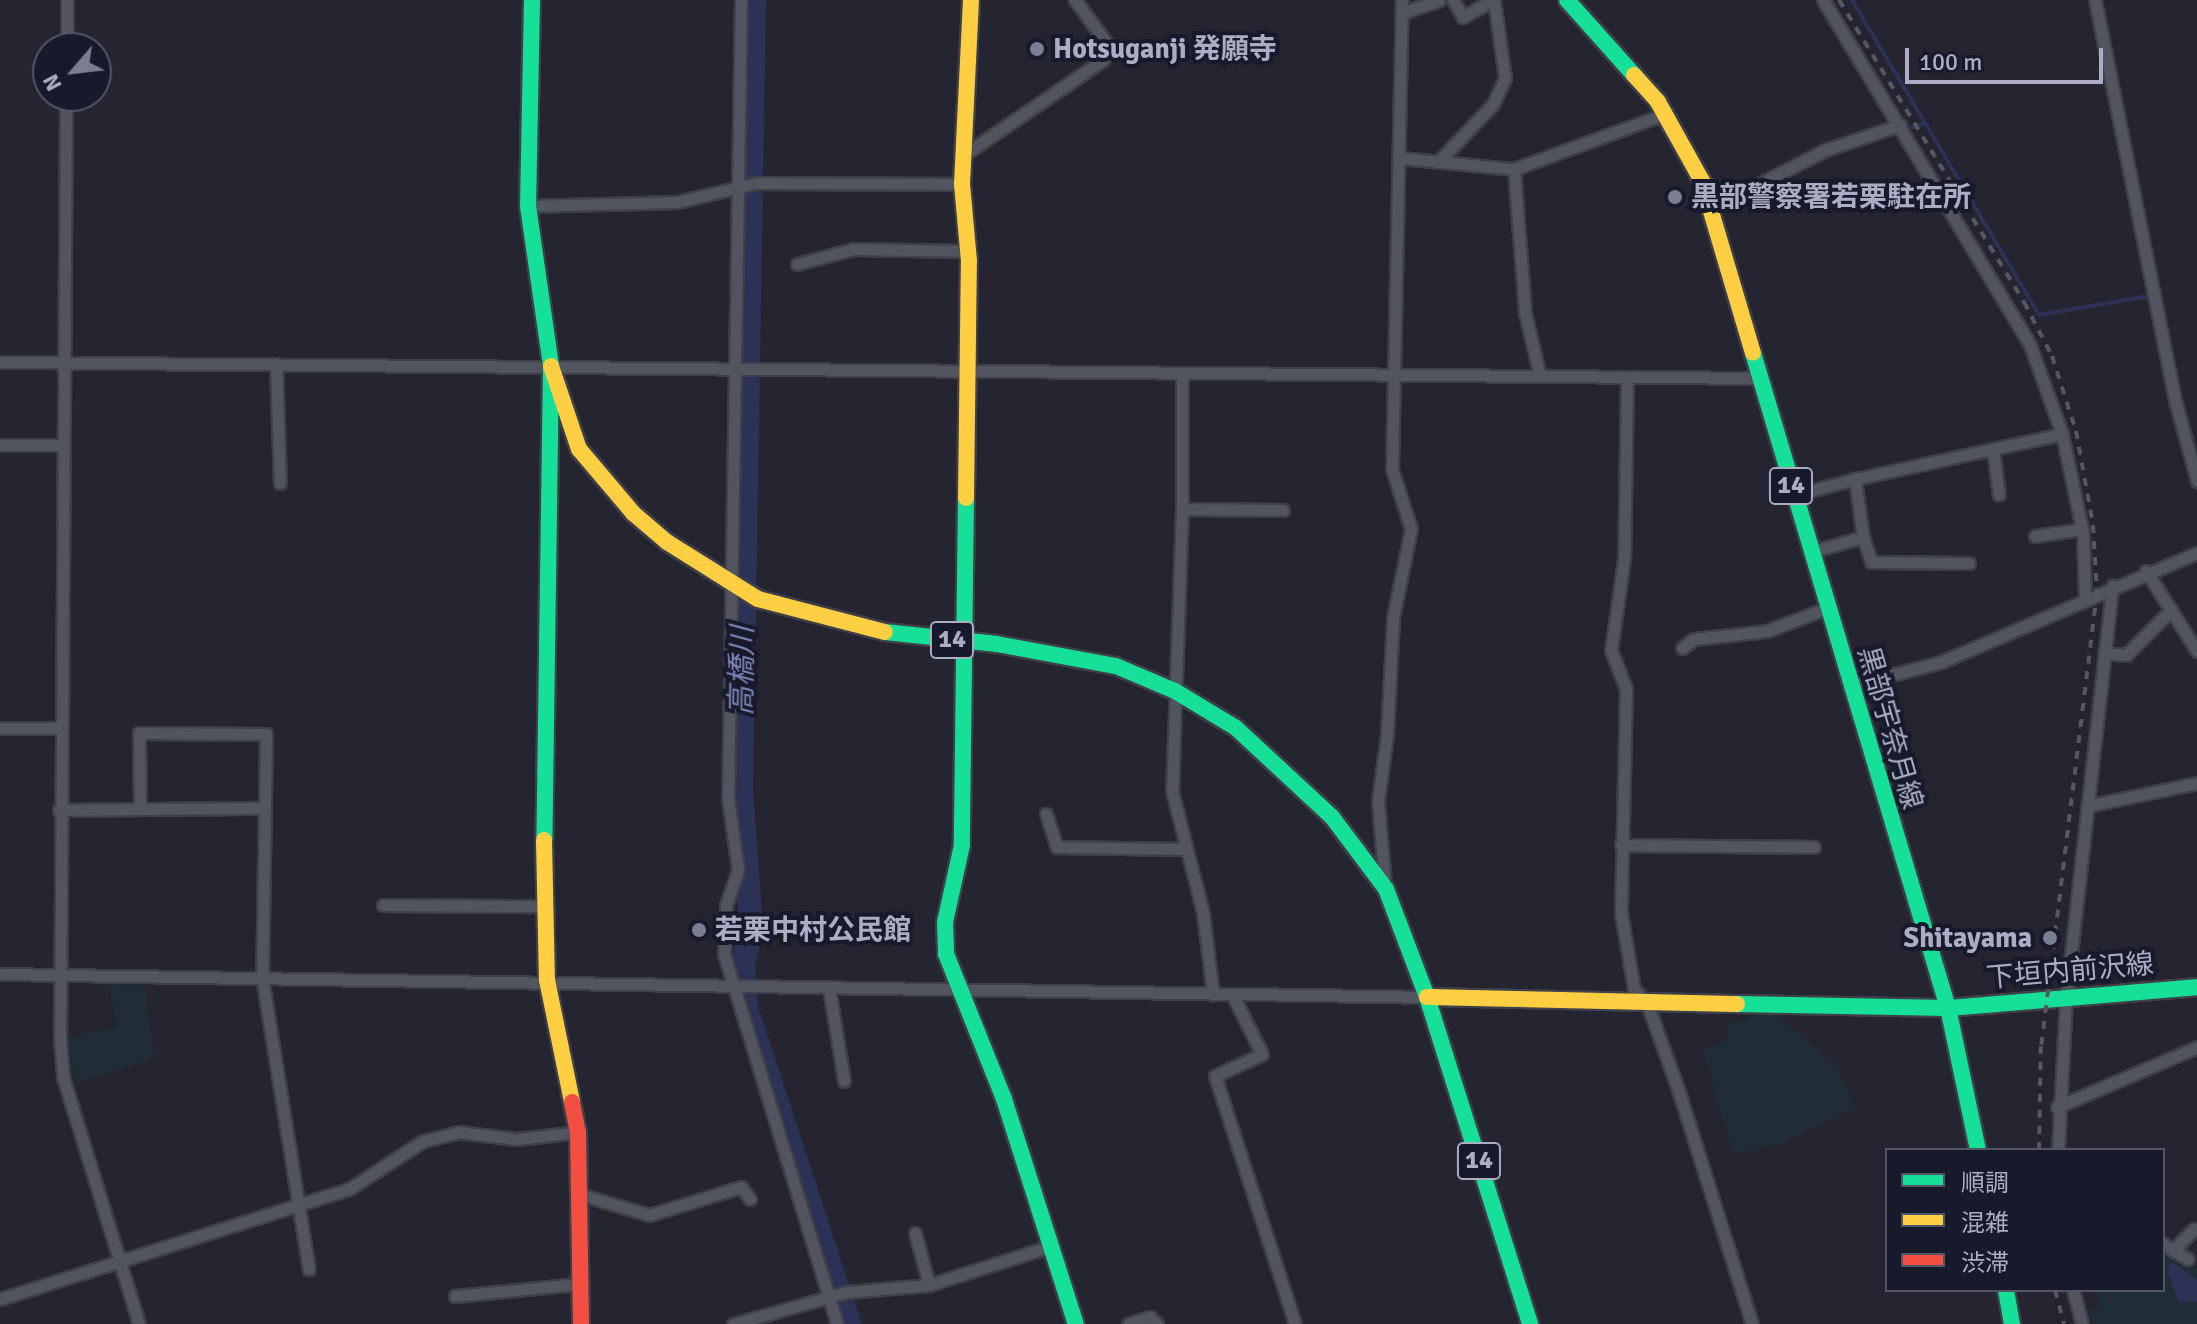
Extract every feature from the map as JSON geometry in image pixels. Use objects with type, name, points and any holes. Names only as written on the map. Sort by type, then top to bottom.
[{"type":"main road","points":[[532,0],[528,206],[551,366],[543,906],[547,980],[578,1132],[582,1195],[578,1284],[581,1324]]},
{"type":"main road","points":[[971,0],[962,184],[968,251],[962,845],[945,922],[946,954],[1004,1099],[1076,1324]]},
{"type":"main road","name":"黒部宇奈月線","points":[[1567,0],[1665,114],[1704,187],[1948,1008],[1978,1148]]},
{"type":"main road","name":"14","points":[[551,366],[579,449],[667,542],[732,584],[817,619],[865,630],[965,641],[1116,666],[1175,691],[1236,728],[1291,775],[1332,817],[1386,889],[1427,997],[1530,1324]]},
{"type":"main road","name":"下垣内前沢線","points":[[1948,1008],[2197,987]]},
{"type":"main road","points":[[1427,997],[1948,1008]]},
{"type":"main road","points":[[2006,1292],[2012,1324]]},
{"type":"street","points":[[67,0],[67,32]]},
{"type":"street","points":[[741,0],[728,798],[738,870],[723,931],[732,987],[837,1324]]},
{"type":"street","points":[[965,154],[1103,60],[1108,45],[1075,0]]},
{"type":"street","points":[[1386,889],[1378,801],[1387,734],[1393,618],[1411,529],[1392,469],[1397,375],[1402,6],[1439,0]]},
{"type":"street","points":[[1438,162],[1493,104],[1505,78],[1493,0],[1463,17],[1453,0]]},
{"type":"street","points":[[1823,0],[2030,345],[2062,434],[2082,529],[2085,597]]},
{"type":"street","points":[[2095,0],[2197,481]]},
{"type":"street","points":[[66,112],[58,977],[63,1077],[139,1324]]},
{"type":"street","points":[[1401,158],[1514,169],[1532,166],[1665,114]]},
{"type":"street","points":[[1704,187],[1736,196],[1811,156],[1900,125]]},
{"type":"street","points":[[1514,169],[1525,313],[1540,376]]},
{"type":"street","points":[[528,206],[677,202],[757,183],[962,184]]},
{"type":"street","points":[[797,264],[853,249],[968,251]]},
{"type":"street","points":[[0,362],[1760,378]]},
{"type":"street","points":[[276,364],[280,483]]},
{"type":"street","points":[[1182,373],[1182,509],[1172,791],[1183,849],[1203,913],[1213,994]]},
{"type":"street","points":[[1627,377],[1624,559],[1611,650],[1626,689],[1621,913],[1634,989],[1647,1003],[1752,1324]]},
{"type":"street","points":[[1794,495],[2062,434]]},
{"type":"street","points":[[0,445],[62,445]]},
{"type":"street","points":[[1993,449],[1999,495]]},
{"type":"street","points":[[1855,479],[1863,537],[1871,562],[1969,563]]},
{"type":"street","points":[[1182,509],[1283,510]]},
{"type":"street","points":[[2035,536],[2082,529]]},
{"type":"street","points":[[1810,552],[1863,537]]},
{"type":"street","points":[[1850,686],[1941,662],[2146,571],[2197,553]]},
{"type":"street","points":[[2146,571],[2197,651]]},
{"type":"street","points":[[2058,1148],[2057,1107],[2066,999],[2112,586]]},
{"type":"street","points":[[1682,648],[1694,639],[1767,631],[1827,608]]},
{"type":"street","points":[[2104,653],[2126,655],[2171,610]]},
{"type":"street","points":[[0,728],[60,728]]},
{"type":"street","points":[[140,807],[139,733],[266,734],[262,977],[309,1269]]},
{"type":"street","points":[[2087,806],[2197,783]]},
{"type":"street","points":[[59,810],[265,808]]},
{"type":"street","points":[[1046,814],[1057,847],[1183,849]]},
{"type":"street","points":[[1621,845],[1814,847]]},
{"type":"street","points":[[383,905],[543,906]]},
{"type":"street","points":[[0,974],[547,980],[732,987],[1427,997]]},
{"type":"street","points":[[829,988],[844,1081]]},
{"type":"street","points":[[1232,994],[1262,1054],[1215,1076],[1295,1324]]},
{"type":"street","points":[[2057,1107],[2197,1047]]},
{"type":"street","points":[[0,1299],[299,1202],[349,1189],[423,1141],[458,1132],[517,1139],[578,1132]]},
{"type":"street","points":[[582,1195],[649,1215],[741,1187],[750,1199]]},
{"type":"street","points":[[2188,1259],[2168,1247],[2194,1229]]},
{"type":"street","points":[[915,1233],[929,1285]]},
{"type":"street","points":[[733,1324],[828,1297],[929,1285],[1051,1246]]},
{"type":"street","points":[[455,1296],[578,1284]]},
{"type":"street","points":[[2074,1292],[2082,1324]]},
{"type":"street","points":[[1128,1324],[1150,1317],[1157,1324]]},
{"type":"shaded area","points":[[108,984],[145,985],[154,1059],[75,1083],[67,1038],[117,1026]]},
{"type":"shaded area","points":[[1772,1010],[1836,1065],[1856,1108],[1781,1144],[1733,1155],[1703,1050],[1728,1039],[1728,1024]]},
{"type":"shaded area","points":[[2165,1251],[2197,1270],[2197,1324],[2092,1324],[2088,1309],[2100,1307],[2098,1292],[2165,1292]]},
{"type":"water","points":[[2172,1262],[2197,1280],[2197,1302],[2179,1302],[2167,1270]]},
{"type":"waterway","name":"高橋川","points":[[754,0],[741,790],[751,927],[743,965],[746,1008],[849,1324]]},
{"type":"waterway","points":[[1852,0],[2039,315],[2148,296]]},
{"type":"waterway","points":[[1903,130],[1925,123]]},
{"type":"railway","points":[[1839,0],[2024,302],[2052,356],[2076,431],[2093,525],[2097,592],[2041,1047]]},
{"type":"railway","points":[[2039,1148],[2041,1038]]},
{"type":"railway","points":[[2056,1292],[2064,1324]]},
{"type":"traffic: fast","points":[[532,0],[528,206],[551,366],[544,840]]},
{"type":"traffic: fast","points":[[1567,0],[1634,75]]},
{"type":"traffic: fast","points":[[1737,1004],[1948,1008],[1753,353]]},
{"type":"traffic: fast","points":[[966,498],[962,845],[945,922],[946,954],[1004,1099],[1076,1324]]},
{"type":"traffic: fast","points":[[885,632],[997,644],[1116,666],[1175,691],[1236,728],[1332,817],[1386,889],[1427,997],[1530,1324]]},
{"type":"traffic: fast","points":[[1978,1148],[1948,1008],[2197,987]]},
{"type":"traffic: fast","points":[[2006,1292],[2012,1324]]},
{"type":"traffic: slow","points":[[966,498],[969,261],[962,184],[971,0]]},
{"type":"traffic: slow","points":[[1634,75],[1658,102],[1702,181],[1753,353]]},
{"type":"traffic: slow","points":[[551,366],[579,449],[633,513],[667,542],[758,599],[885,632]]},
{"type":"traffic: slow","points":[[544,840],[547,980],[572,1102]]},
{"type":"traffic: slow","points":[[1427,997],[1737,1004]]},
{"type":"traffic: jam","points":[[572,1102],[578,1132],[581,1324]]},
{"type":"place","name":"Hotsuganji 発願寺","points":[[1037,49]]},
{"type":"place","name":"黒部警察署若栗駐在所","points":[[1675,197]]},
{"type":"place","name":"若栗中村公民館","points":[[699,930]]},
{"type":"place","name":"Shitayama","points":[[2050,938]]}]
